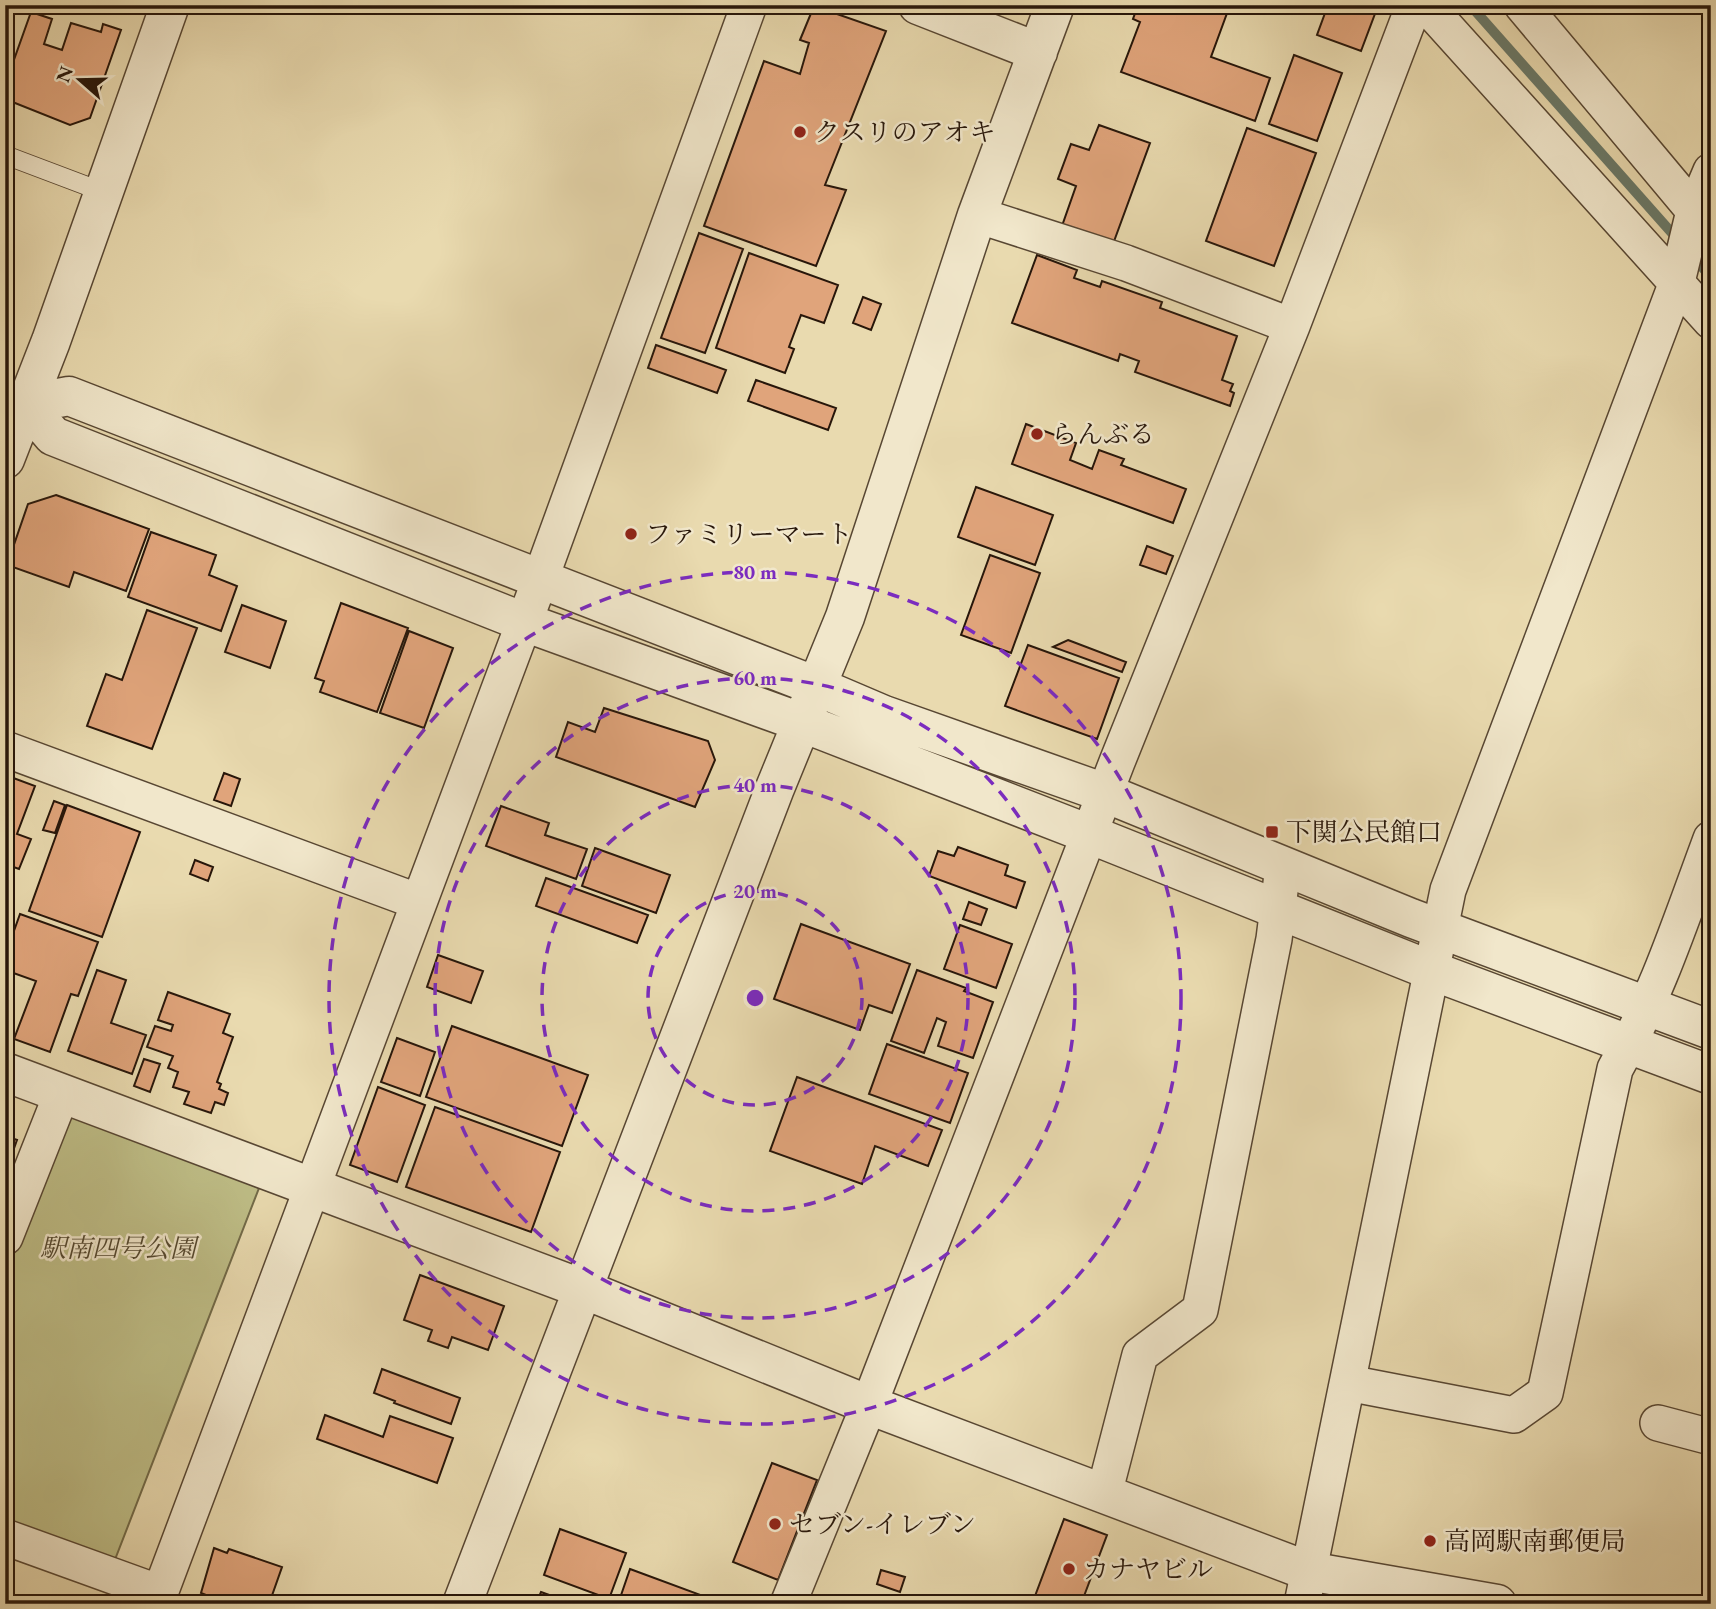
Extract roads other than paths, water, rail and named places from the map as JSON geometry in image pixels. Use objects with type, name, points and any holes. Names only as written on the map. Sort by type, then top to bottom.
[{"type":"street","points":[[5,459],[16,401],[103,192],[170,5]]},
{"type":"street","points":[[5,1537],[158,1598],[540,580],[749,5]]},
{"type":"street","points":[[918,5],[1038,52]]},
{"type":"street","points":[[462,1604],[775,788],[845,617],[977,215],[1055,5]]},
{"type":"street","points":[[788,1604],[869,1405],[1105,793],[1292,326],[1414,5]]},
{"type":"street","points":[[1426,5],[1678,278],[1711,321]]},
{"type":"street","points":[[1522,5],[1702,218]]},
{"type":"street","points":[[1305,1587],[1430,970],[1453,877],[1702,218],[1711,171]]},
{"type":"street","points":[[977,215],[1126,263],[1292,326]]},
{"type":"street","points":[[16,401],[69,396],[816,686],[884,715],[1105,793],[1283,867],[1711,1031]]},
{"type":"street","points":[[16,401],[53,436],[524,622],[803,723],[1430,970],[1711,1075]]},
{"type":"street","points":[[5,749],[419,902]]},
{"type":"street","points":[[1348,1383],[1514,1415],[1545,1393],[1615,1069],[1646,1006],[1711,839]]},
{"type":"street","points":[[1104,1494],[1140,1355],[1200,1310],[1272,953],[1283,867]]},
{"type":"street","points":[[5,1072],[583,1289],[869,1405],[1104,1494],[1305,1587],[1497,1604]]},
{"type":"street","points":[[5,1237],[62,1093]]},
{"type":"street","points":[[1658,1423],[1711,1437]]},
{"type":"lane","points":[[5,155],[103,192]]},
{"type":"waterway","points":[[1470,5],[1679,241]]},
{"type":"waterway","points":[[1692,256],[1711,277]]},
{"type":"place","name":"クスリのアオキ","points":[[800,132]]},
{"type":"place","name":"らんぶる","points":[[1037,434]]},
{"type":"place","name":"ファミリーマート","points":[[631,534]]},
{"type":"place","name":"下関公民館口","points":[[1272,832]]},
{"type":"place","name":"セブン-イレブン","points":[[775,1524]]},
{"type":"place","name":"高岡駅南郵便局","points":[[1430,1541]]},
{"type":"place","name":"カナヤビル","points":[[1069,1569]]},
{"type":"park label","name":"駅南四号公園","points":[[118,1248]]}]
